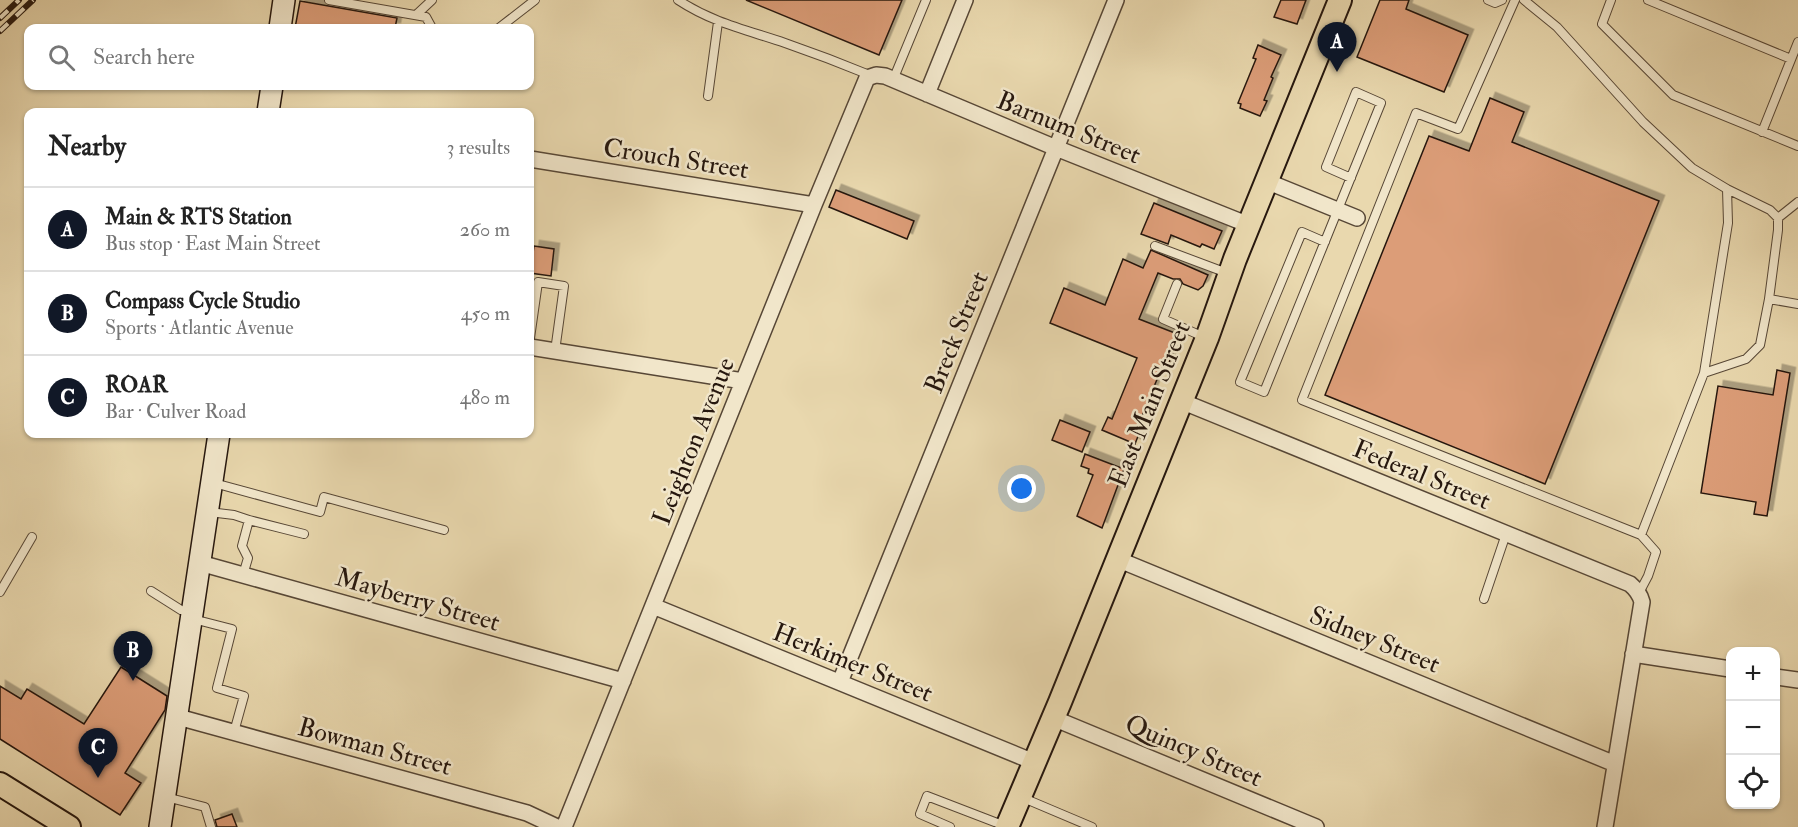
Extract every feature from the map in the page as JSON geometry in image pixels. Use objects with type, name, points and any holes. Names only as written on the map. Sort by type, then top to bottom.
[{"type":"main road","points":[[281,24],[284,0]]},
{"type":"main road","name":"East Main Street","points":[[1008,826],[1207,338],[1266,181],[1340,0]]},
{"type":"main road","points":[[268,108],[271,90]]},
{"type":"main road","points":[[160,827],[218,438]]},
{"type":"main road","points":[[0,784],[69,827]]},
{"type":"street","points":[[927,94],[965,0]]},
{"type":"street","name":"Breck Street","points":[[840,682],[1116,0]]},
{"type":"street","name":"Barnum Street","points":[[872,76],[893,80],[1249,225]]},
{"type":"street","name":"Leighton Avenue","points":[[564,827],[814,205],[863,86],[867,78],[872,76]]},
{"type":"street","name":"Crouch Street","points":[[534,160],[814,205]]},
{"type":"street","points":[[1266,181],[1364,221]]},
{"type":"street","points":[[534,348],[743,381]]},
{"type":"street","name":"Federal Street","points":[[1181,401],[1630,584],[1640,595]]},
{"type":"street","name":"Sidney Street","points":[[1117,560],[1615,764]]},
{"type":"street","name":"Mayberry Street","points":[[200,563],[623,681]]},
{"type":"street","points":[[1605,827],[1642,602],[1640,595]]},
{"type":"street","name":"Herkimer Street","points":[[653,606],[1034,762]]},
{"type":"street","points":[[1633,654],[1726,668]]},
{"type":"street","points":[[1780,677],[1798,680]]},
{"type":"street","name":"Bowman Street","points":[[178,717],[527,813],[557,827]]},
{"type":"street","name":"Quincy Street","points":[[1053,718],[1316,827]]},
{"type":"lane","points":[[329,0],[426,17],[430,24]]},
{"type":"lane","points":[[416,15],[432,0]]},
{"type":"lane","points":[[504,24],[535,0]]},
{"type":"lane","points":[[678,0],[699,14],[718,22],[785,43],[872,76]]},
{"type":"lane","points":[[893,80],[926,0]]},
{"type":"lane","points":[[1488,0],[1495,3],[1502,0]]},
{"type":"lane","points":[[1515,0],[1458,129],[1416,113],[1364,221],[1302,400],[1641,535],[1656,552],[1640,595]]},
{"type":"lane","points":[[1524,0],[1557,27],[1643,122],[1692,168],[1727,189],[1770,210],[1778,218]]},
{"type":"lane","points":[[1611,0],[1602,24],[1672,96],[1798,146]]},
{"type":"lane","points":[[1648,0],[1791,59]]},
{"type":"lane","points":[[708,96],[718,22]]},
{"type":"lane","points":[[1762,132],[1798,42]]},
{"type":"lane","points":[[1325,242],[1302,232],[1240,382],[1263,392],[1325,242],[1351,178],[1381,103],[1356,92],[1326,167],[1351,178]]},
{"type":"lane","points":[[1641,535],[1704,373],[1728,222],[1727,189]]},
{"type":"lane","points":[[1704,373],[1746,359],[1760,345],[1769,299],[1778,218],[1798,202]]},
{"type":"lane","points":[[1155,246],[1230,274]]},
{"type":"lane","points":[[534,310],[538,282],[564,286],[555,351]]},
{"type":"lane","points":[[1177,284],[1163,319],[1207,338]]},
{"type":"lane","points":[[1769,299],[1798,304]]},
{"type":"lane","points":[[212,482],[320,512],[324,497],[444,530]]},
{"type":"lane","points":[[208,512],[234,515],[304,534]]},
{"type":"lane","points":[[243,575],[248,558],[242,546],[249,520]]},
{"type":"lane","points":[[1484,599],[1506,534]]},
{"type":"lane","points":[[0,592],[32,537]]},
{"type":"lane","points":[[151,591],[193,615],[232,629],[217,688],[244,696],[234,732]]},
{"type":"lane","points":[[950,827],[920,814],[927,795],[1008,826]]},
{"type":"lane","points":[[165,796],[204,807],[212,827]]},
{"type":"lane","points":[[1020,797],[1092,827]]},
{"type":"building","points":[[746,0],[902,0],[879,55]]},
{"type":"building","points":[[1281,0],[1306,0],[1297,24],[1274,17]]},
{"type":"building","points":[[1380,0],[1409,0],[1406,9],[1468,35],[1444,92],[1357,57]]},
{"type":"building","points":[[300,1],[397,18],[396,24],[296,24]]},
{"type":"building","points":[[1258,45],[1281,55],[1271,77],[1273,78],[1264,100],[1267,101],[1260,116],[1240,108],[1241,104],[1238,103],[1256,59],[1253,58]]},
{"type":"building","points":[[1490,98],[1524,112],[1512,142],[1659,201],[1545,484],[1325,395],[1429,136],[1469,151]]},
{"type":"building","points":[[836,190],[914,221],[907,239],[829,207]]},
{"type":"building","points":[[1154,203],[1222,231],[1214,249],[1202,244],[1200,247],[1171,235],[1168,244],[1141,234]]},
{"type":"building","points":[[534,246],[554,249],[551,276],[534,274]]},
{"type":"building","points":[[1151,250],[1208,275],[1203,286],[1198,290],[1183,284],[1180,279],[1173,279],[1158,273],[1139,319],[1180,335],[1166,370],[1162,368],[1149,398],[1137,429],[1140,431],[1135,444],[1102,430],[1108,417],[1112,419],[1137,358],[1050,323],[1064,288],[1105,305],[1123,259],[1143,268]]},
{"type":"building","points":[[1777,370],[1790,373],[1767,516],[1754,514],[1756,502],[1701,493],[1718,386],[1773,395]]},
{"type":"building","points":[[1060,420],[1090,432],[1082,452],[1052,440]]},
{"type":"building","points":[[1085,454],[1124,469],[1102,528],[1077,516],[1093,475],[1088,473],[1089,469],[1081,466]]},
{"type":"building","points":[[121,667],[167,696],[165,710],[125,773],[141,783],[120,815],[0,739],[0,686],[21,699],[27,689],[84,724]]},
{"type":"building","points":[[232,814],[237,827],[217,827],[215,820]]},
{"type":"railway","points":[[0,18],[19,0]]},
{"type":"railway","points":[[0,31],[33,0]]},
{"type":"place","name":"Main & RTS Station","points":[[1337,72]]},
{"type":"place","name":"Compass Cycle Studio","points":[[133,681]]},
{"type":"place","name":"ROAR","points":[[98,778]]}]
